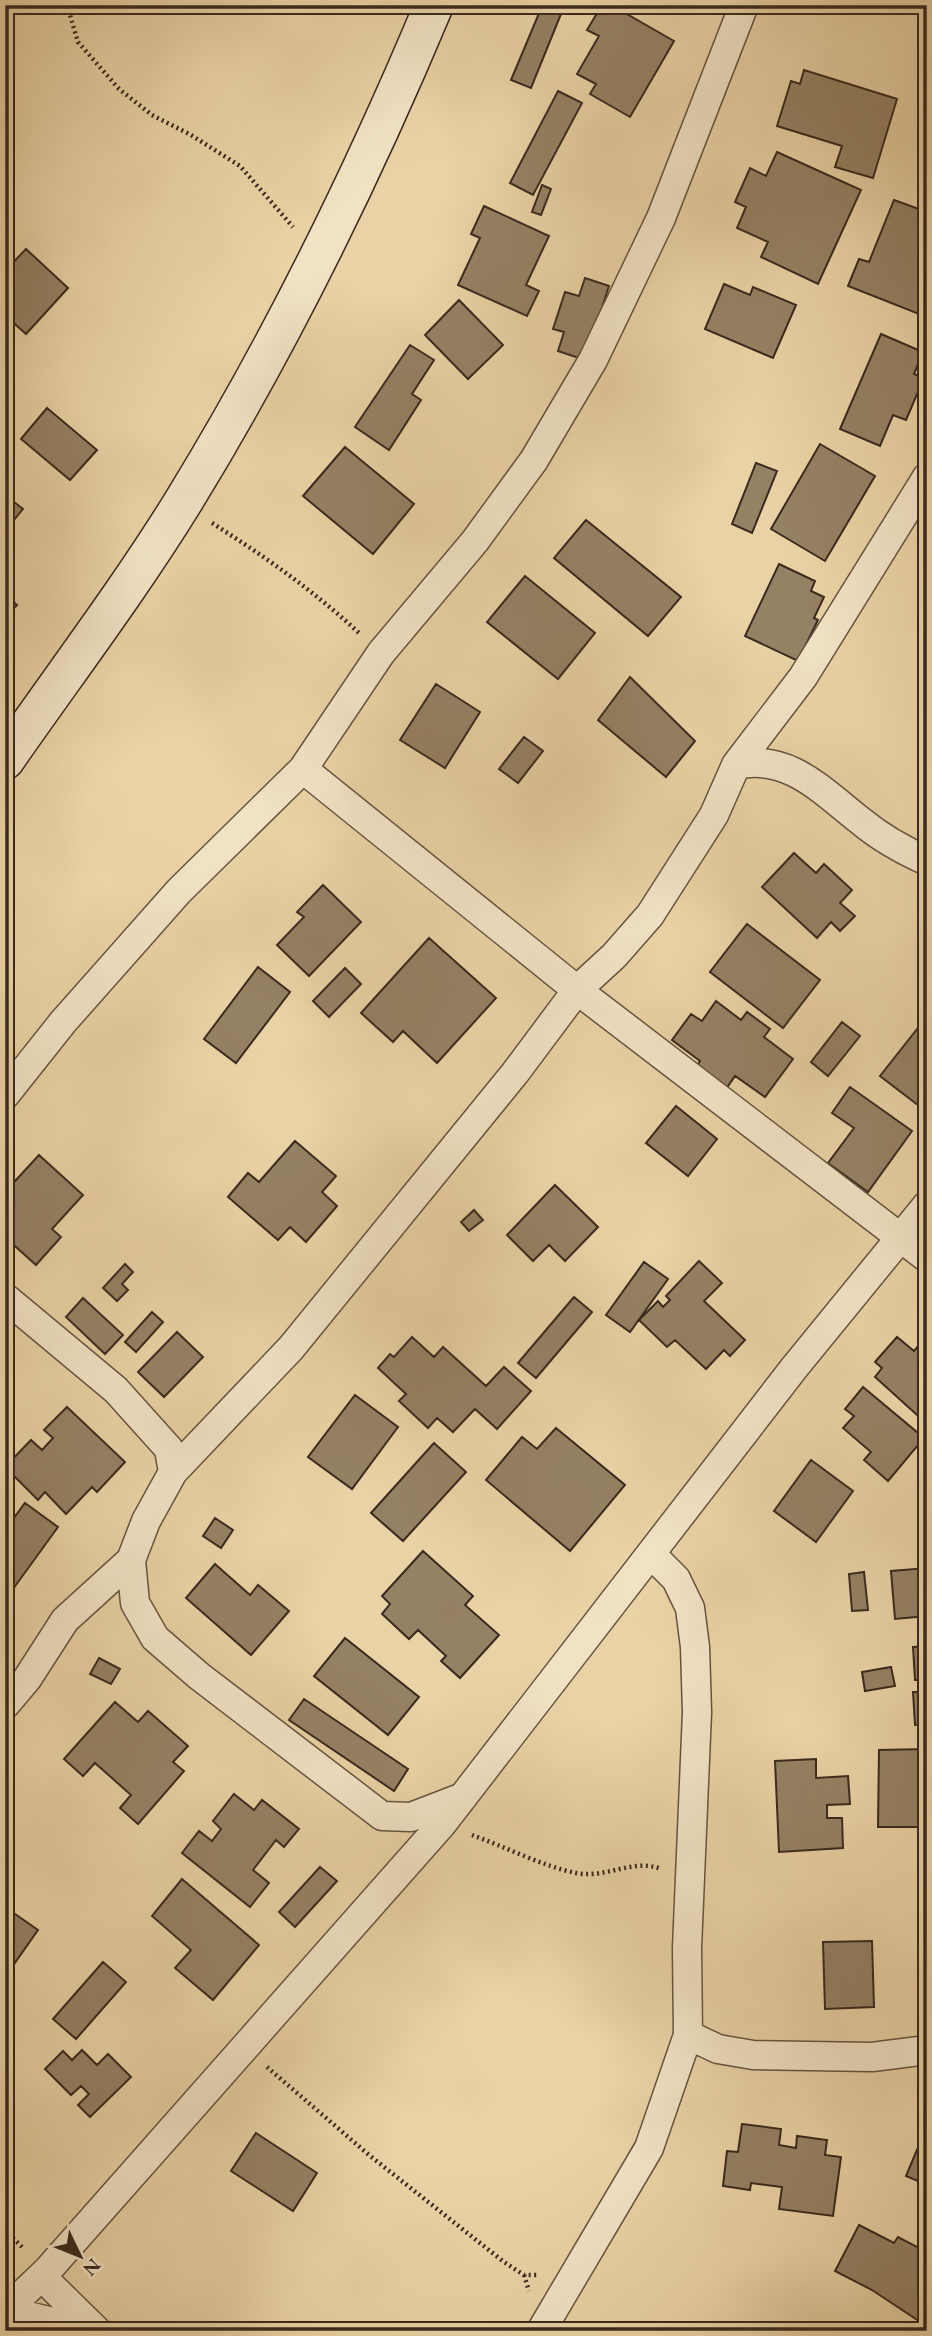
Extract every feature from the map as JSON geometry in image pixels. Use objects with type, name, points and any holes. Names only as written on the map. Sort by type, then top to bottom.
[{"type":"main road","points":[[5,760],[182,503],[276,341],[375,144],[434,5]]},
{"type":"street","points":[[5,1096],[63,1022],[179,891],[303,769],[382,653],[475,541],[534,460],[593,360],[661,218],[744,5]]},
{"type":"street","points":[[463,1797],[411,1816],[382,1816],[155,1638],[135,1603],[131,1560],[146,1521],[173,1472],[291,1348],[515,1073],[578,990],[614,956],[650,915],[714,815],[736,765],[803,677],[927,477]]},
{"type":"street","points":[[736,765],[753,761],[776,764],[799,772],[865,825],[927,861]]},
{"type":"street","points":[[303,769],[578,990],[927,1258]]},
{"type":"street","points":[[6,2311],[42,2277],[442,1824],[794,1368],[927,1205]]},
{"type":"street","points":[[8,1300],[116,1390],[156,1431],[169,1449],[173,1472]]},
{"type":"street","points":[[541,2331],[649,2148],[688,2035],[690,1880],[697,1712],[695,1647],[690,1608],[676,1578],[652,1555]]},
{"type":"street","points":[[5,1705],[27,1679],[65,1620],[131,1560]]},
{"type":"street","points":[[688,2035],[718,2049],[753,2055],[872,2057],[927,2050]]},
{"type":"street","points":[[42,2277],[95,2331]]},
{"type":"street","points":[[6,2311],[95,2331]]},
{"type":"path","points":[[67,5],[78,42],[119,89],[152,115],[191,135],[240,166],[319,257]]},
{"type":"path","points":[[182,503],[262,555],[322,600],[382,653]]},
{"type":"path","points":[[442,1824],[576,1873],[619,1872],[636,1864],[653,1866],[690,1880]]},
{"type":"path","points":[[245,2048],[369,2155],[504,2262],[524,2275],[534,2276],[577,2267]]},
{"type":"building","points":[[602,5],[611,5],[674,41],[630,117],[590,94],[596,84],[577,74],[599,36],[587,30]]},
{"type":"building","points":[[542,6],[561,14],[531,88],[511,80]]},
{"type":"building","points":[[804,70],[897,99],[873,178],[835,167],[842,146],[777,126],[791,81],[800,84]]},
{"type":"building","points":[[558,91],[582,103],[533,195],[510,183]]},
{"type":"building","points":[[777,152],[861,190],[818,284],[761,257],[768,242],[737,228],[746,207],[735,202],[750,168],[766,176]]},
{"type":"building","points":[[542,185],[551,189],[541,215],[532,212]]},
{"type":"building","points":[[894,200],[927,212],[927,293],[919,314],[848,286],[859,259],[869,262]]},
{"type":"building","points":[[484,206],[549,236],[526,285],[539,291],[527,316],[458,285],[480,238],[471,234]]},
{"type":"building","points":[[26,249],[68,288],[26,334],[5,315],[5,271]]},
{"type":"building","points":[[585,278],[609,286],[585,360],[558,351],[564,332],[553,329],[565,292],[579,296]]},
{"type":"building","points":[[724,284],[750,295],[753,287],[796,305],[773,358],[705,329]]},
{"type":"building","points":[[459,300],[503,345],[468,379],[425,335]]},
{"type":"building","points":[[881,334],[923,352],[914,374],[924,378],[906,420],[893,415],[880,446],[840,429]]},
{"type":"building","points":[[410,345],[434,360],[412,394],[421,400],[389,450],[355,427]]},
{"type":"building","points":[[47,408],[97,450],[70,480],[21,439]]},
{"type":"building","points":[[820,444],[875,476],[825,561],[771,529]]},
{"type":"building","points":[[345,447],[414,504],[373,554],[303,496]]},
{"type":"building","points":[[756,463],[777,471],[752,533],[732,524]]},
{"type":"building","points":[[5,495],[23,509],[5,531]]},
{"type":"building","points":[[586,520],[681,597],[648,636],[554,558]]},
{"type":"building","points":[[779,564],[815,581],[811,591],[824,597],[814,618],[818,620],[798,661],[745,636]]},
{"type":"building","points":[[525,576],[595,633],[558,679],[487,622]]},
{"type":"building","points":[[5,594],[17,605],[5,618]]},
{"type":"building","points":[[630,677],[695,741],[666,777],[598,720]]},
{"type":"building","points":[[436,684],[480,712],[445,768],[400,740]]},
{"type":"building","points":[[524,737],[543,751],[518,783],[499,769]]},
{"type":"building","points":[[794,853],[816,873],[824,864],[852,890],[840,903],[855,916],[840,931],[831,922],[817,938],[762,887]]},
{"type":"building","points":[[323,885],[361,922],[309,976],[277,945],[304,917],[297,912]]},
{"type":"building","points":[[747,924],[820,980],[783,1028],[710,972]]},
{"type":"building","points":[[429,938],[496,998],[437,1063],[403,1031],[393,1042],[361,1013]]},
{"type":"building","points":[[258,967],[290,992],[236,1063],[204,1039]]},
{"type":"building","points":[[345,968],[361,984],[329,1017],[313,1001]]},
{"type":"building","points":[[716,1001],[741,1020],[747,1012],[770,1029],[764,1037],[793,1059],[765,1097],[735,1076],[724,1092],[694,1070],[700,1061],[672,1040],[691,1014],[702,1021]]},
{"type":"building","points":[[925,1019],[927,1020],[927,1112],[880,1076]]},
{"type":"building","points":[[842,1022],[860,1036],[828,1076],[811,1062]]},
{"type":"building","points":[[850,1087],[912,1131],[868,1192],[828,1163],[854,1128],[832,1113]]},
{"type":"building","points":[[676,1106],[717,1139],[688,1176],[646,1143]]},
{"type":"building","points":[[295,1141],[336,1176],[322,1192],[337,1206],[306,1242],[290,1227],[278,1240],[228,1197],[248,1173],[259,1182]]},
{"type":"building","points":[[39,1155],[83,1195],[52,1229],[61,1237],[36,1265],[5,1237],[5,1192]]},
{"type":"building","points":[[555,1185],[598,1227],[565,1261],[549,1245],[533,1261],[507,1235]]},
{"type":"building","points":[[474,1210],[483,1220],[469,1231],[461,1222]]},
{"type":"building","points":[[699,1261],[722,1283],[704,1301],[745,1340],[730,1356],[724,1350],[706,1369],[675,1340],[667,1347],[639,1320],[658,1301],[663,1307],[670,1300],[666,1296]]},
{"type":"building","points":[[644,1262],[668,1279],[630,1332],[606,1315]]},
{"type":"building","points":[[125,1264],[133,1272],[122,1284],[128,1290],[117,1301],[103,1288]]},
{"type":"building","points":[[574,1297],[592,1312],[536,1378],[518,1363]]},
{"type":"building","points":[[83,1298],[123,1335],[105,1354],[66,1317]]},
{"type":"building","points":[[152,1312],[163,1322],[136,1352],[125,1342]]},
{"type":"building","points":[[177,1332],[203,1357],[164,1397],[138,1372]]},
{"type":"building","points":[[927,1336],[927,1424],[875,1377],[882,1368],[875,1362],[897,1337],[914,1351]]},
{"type":"building","points":[[412,1337],[434,1357],[443,1347],[486,1386],[504,1367],[531,1391],[497,1429],[475,1409],[453,1432],[437,1418],[428,1428],[399,1401],[406,1394],[378,1368],[390,1354],[394,1357]]},
{"type":"building","points":[[863,1387],[924,1438],[888,1481],[864,1460],[871,1452],[843,1428],[854,1416],[845,1409]]},
{"type":"building","points":[[355,1395],[398,1427],[352,1489],[308,1457]]},
{"type":"building","points":[[67,1407],[125,1462],[97,1492],[92,1487],[66,1514],[45,1492],[38,1500],[5,1467],[31,1440],[42,1450],[53,1438],[44,1430]]},
{"type":"building","points":[[556,1428],[625,1485],[570,1551],[486,1480],[522,1437],[537,1449]]},
{"type":"building","points":[[434,1443],[466,1472],[403,1541],[371,1513]]},
{"type":"building","points":[[811,1460],[853,1491],[816,1542],[774,1511]]},
{"type":"building","points":[[25,1503],[58,1527],[13,1589],[5,1584],[5,1530]]},
{"type":"building","points":[[215,1518],[233,1530],[221,1548],[203,1536]]},
{"type":"building","points":[[423,1551],[473,1596],[465,1605],[499,1635],[460,1678],[441,1661],[446,1656],[418,1630],[409,1639],[382,1614],[390,1604],[382,1596]]},
{"type":"building","points":[[215,1564],[250,1595],[258,1585],[289,1611],[251,1655],[186,1598]]},
{"type":"building","points":[[927,1568],[927,1616],[895,1619],[891,1571]]},
{"type":"building","points":[[864,1572],[868,1610],[852,1611],[849,1574]]},
{"type":"building","points":[[345,1638],[419,1697],[388,1735],[314,1676]]},
{"type":"building","points":[[927,1646],[927,1724],[915,1725],[913,1692],[924,1692],[923,1680],[915,1680],[913,1647]]},
{"type":"building","points":[[99,1658],[120,1669],[111,1684],[90,1674]]},
{"type":"building","points":[[891,1667],[895,1686],[865,1691],[862,1672]]},
{"type":"building","points":[[304,1699],[408,1769],[394,1791],[289,1720]]},
{"type":"building","points":[[115,1702],[138,1722],[148,1711],[188,1746],[173,1762],[184,1771],[138,1824],[120,1808],[131,1795],[95,1763],[83,1776],[64,1759]]},
{"type":"building","points":[[927,1749],[927,1827],[878,1827],[879,1750]]},
{"type":"building","points":[[816,1759],[816,1778],[848,1776],[850,1804],[827,1805],[827,1818],[842,1818],[843,1848],[779,1852],[775,1761]]},
{"type":"building","points":[[234,1794],[254,1810],[262,1800],[299,1829],[284,1847],[276,1840],[253,1870],[269,1883],[250,1907],[182,1853],[199,1831],[212,1841],[221,1829],[213,1821]]},
{"type":"building","points":[[320,1867],[337,1881],[295,1927],[279,1912]]},
{"type":"building","points":[[182,1879],[259,1945],[213,2000],[175,1968],[191,1950],[152,1916]]},
{"type":"building","points":[[5,1907],[38,1930],[5,1977]]},
{"type":"building","points":[[872,1941],[874,2007],[825,2009],[823,1942]]},
{"type":"building","points":[[103,1962],[126,1982],[76,2039],[53,2019]]},
{"type":"building","points":[[82,2050],[97,2065],[108,2054],[131,2077],[90,2117],[78,2105],[89,2094],[81,2086],[71,2095],[45,2069],[63,2051],[72,2060]]},
{"type":"building","points":[[742,2124],[781,2129],[779,2145],[796,2148],[797,2136],[827,2140],[825,2155],[841,2157],[833,2216],[779,2209],[782,2187],[751,2183],[750,2190],[723,2186],[727,2151],[738,2152]]},
{"type":"building","points":[[927,2126],[927,2185],[906,2176]]},
{"type":"building","points":[[256,2133],[317,2173],[293,2211],[231,2171]]},
{"type":"building","points":[[859,2225],[894,2243],[898,2237],[927,2252],[927,2315],[922,2323],[872,2290],[835,2271]]}]
